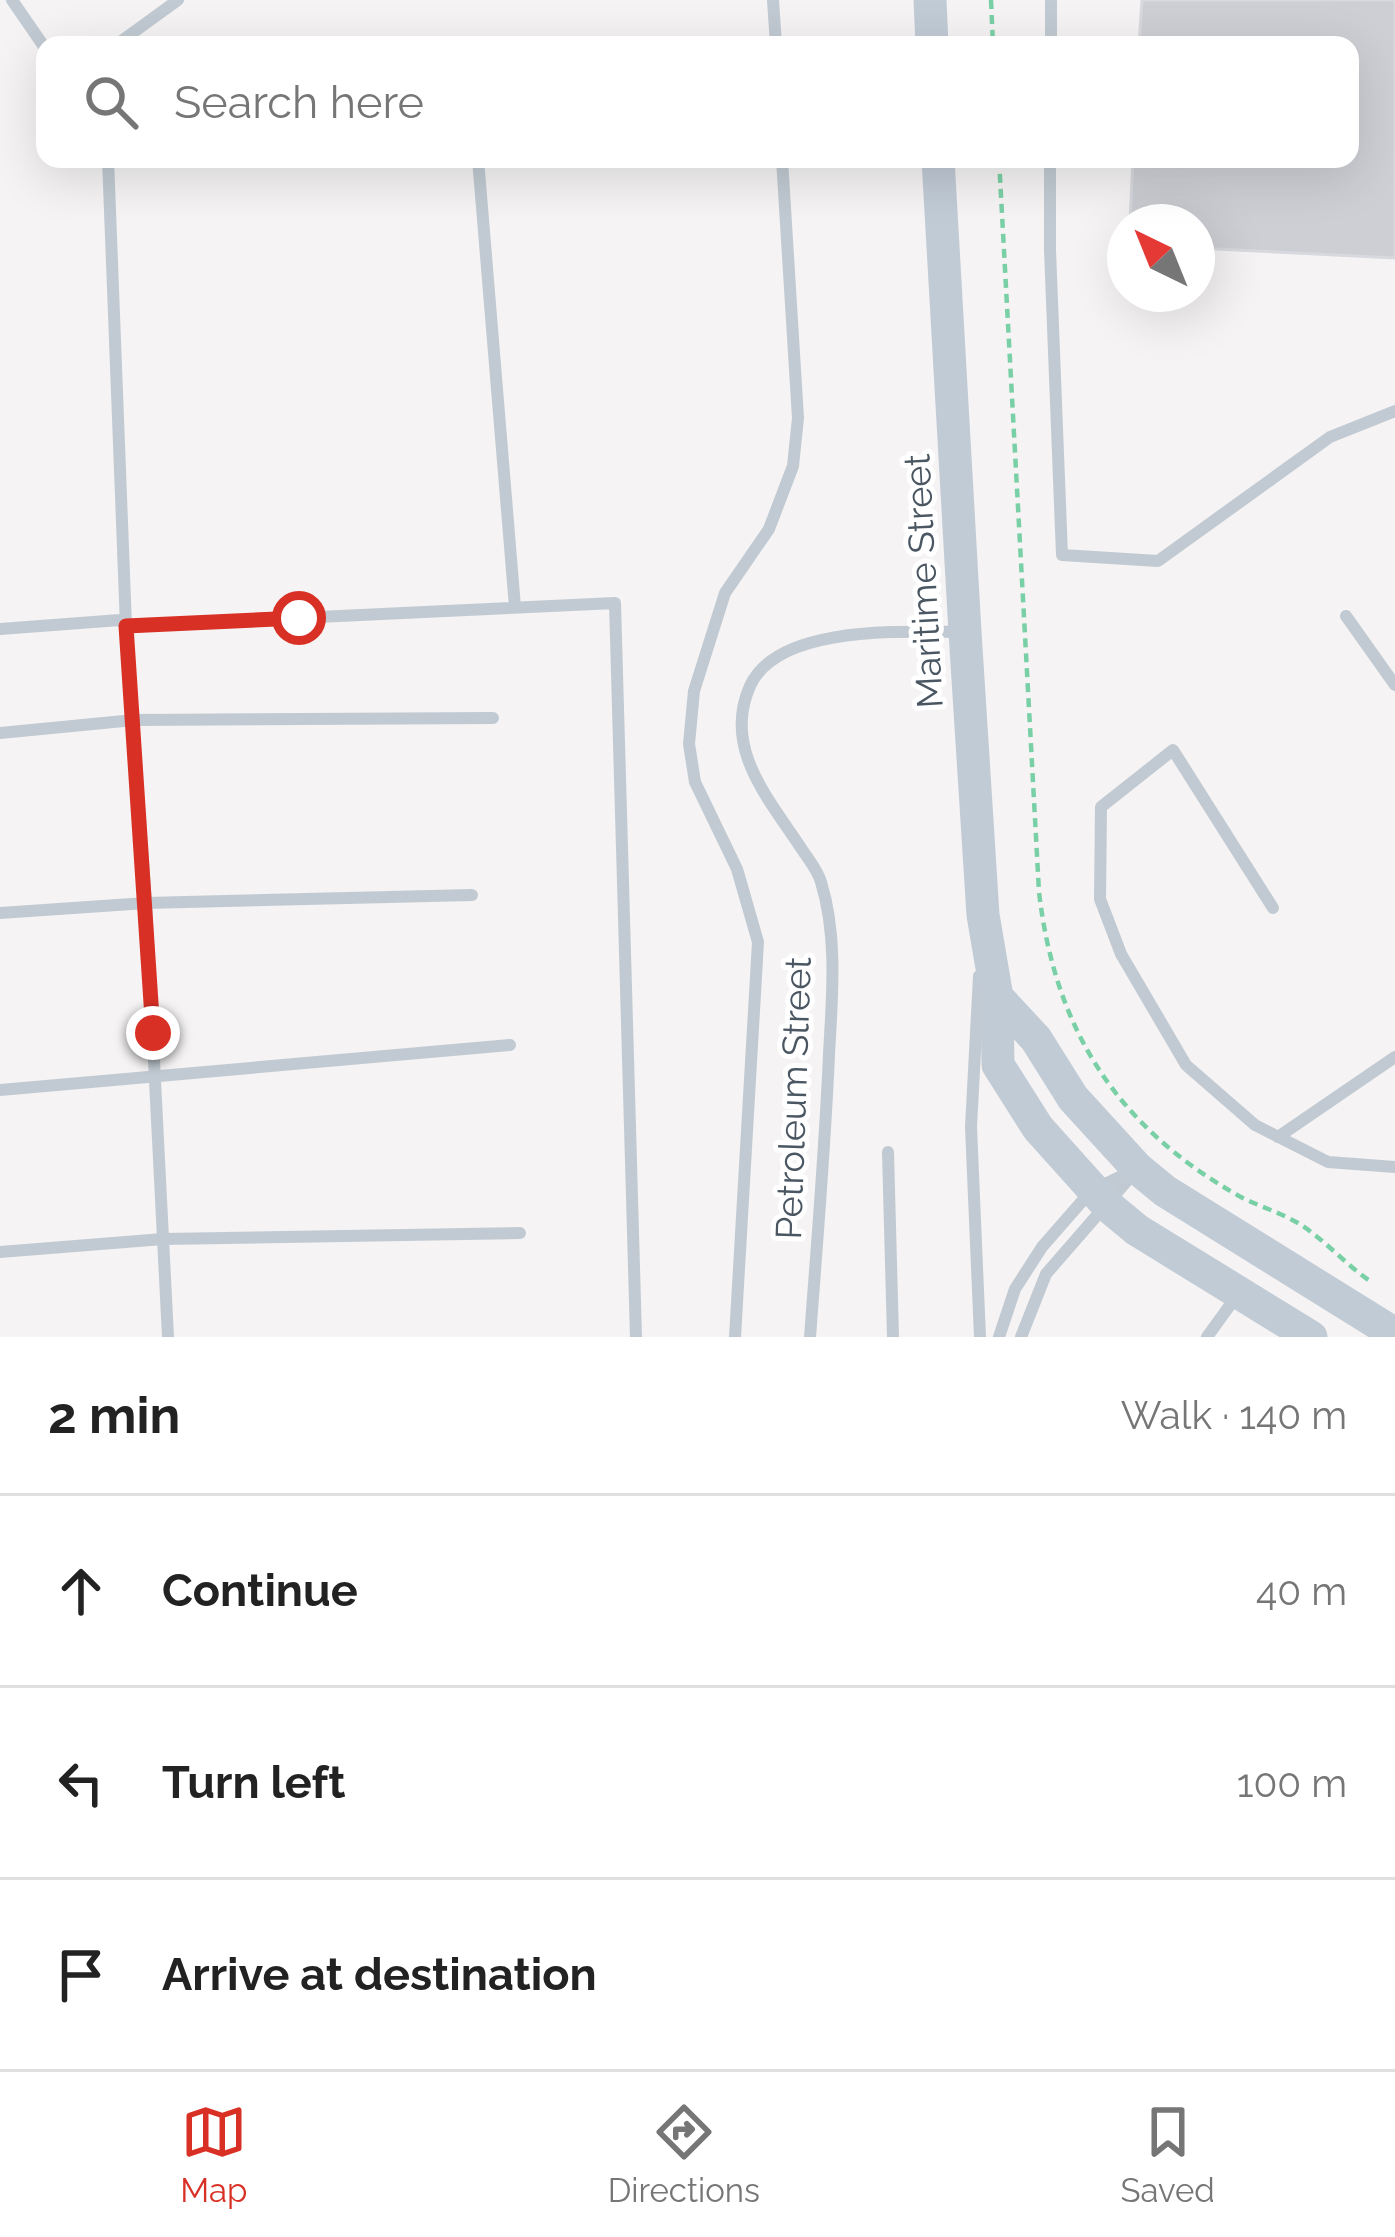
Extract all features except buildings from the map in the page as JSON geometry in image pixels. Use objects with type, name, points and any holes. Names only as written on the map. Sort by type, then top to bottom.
[{"type":"main road","points":[[930,0],[932,36]]},
{"type":"main road","name":"Maritime Street","points":[[938,168],[964,632],[983,915],[997,997],[998,1064],[1038,1128],[1100,1198],[1137,1230],[1311,1337]]},
{"type":"main road","points":[[997,997],[1036,1039],[1073,1098],[1137,1168],[1165,1191],[1395,1334]]},
{"type":"lane","points":[[12,0],[37,36]]},
{"type":"lane","points":[[128,36],[178,0]]},
{"type":"lane","points":[[773,0],[775,36]]},
{"type":"lane","points":[[1051,0],[1051,36]]},
{"type":"lane","points":[[108,168],[126,626],[146,903],[168,1337]]},
{"type":"lane","points":[[479,168],[515,608]]},
{"type":"lane","points":[[735,1337],[758,942],[737,869],[695,782],[689,744],[694,692],[725,593],[770,529],[793,466],[798,418],[783,168]]},
{"type":"lane","points":[[1051,168],[1062,555],[1158,561],[1330,437],[1395,411]]},
{"type":"lane","points":[[0,629],[120,620],[126,626],[615,603],[636,1337]]},
{"type":"lane","points":[[1346,616],[1395,685]]},
{"type":"lane","name":"Petroleum Street","points":[[810,1337],[833,963],[821,879],[756,782],[744,752],[741,714],[752,681],[776,657],[813,641],[879,632],[964,632]]},
{"type":"lane","points":[[0,733],[134,720],[493,718]]},
{"type":"lane","points":[[1273,908],[1174,750],[1101,807],[1100,899],[1121,954],[1186,1065],[1255,1125],[1328,1162],[1395,1167]]},
{"type":"lane","points":[[0,913],[146,903],[472,895]]},
{"type":"lane","points":[[980,1337],[970,1127],[983,915]]},
{"type":"lane","points":[[0,1090],[510,1045]]},
{"type":"lane","points":[[1278,1137],[1395,1058]]},
{"type":"lane","points":[[888,1152],[893,1337]]},
{"type":"lane","points":[[999,1337],[1015,1289],[1042,1247],[1137,1168]]},
{"type":"lane","points":[[1022,1337],[1046,1274],[1100,1198],[1137,1168]]},
{"type":"lane","points":[[0,1252],[163,1239],[520,1233]]},
{"type":"lane","points":[[1207,1337],[1239,1293]]},
{"type":"path","points":[[991,0],[993,36]]},
{"type":"path","points":[[999,168],[1039,892],[1045,943],[1059,991],[1095,1066],[1153,1134],[1240,1197],[1306,1229],[1379,1286]]},
{"type":"route","points":[[153,1033],[126,626],[299,618]]}]
